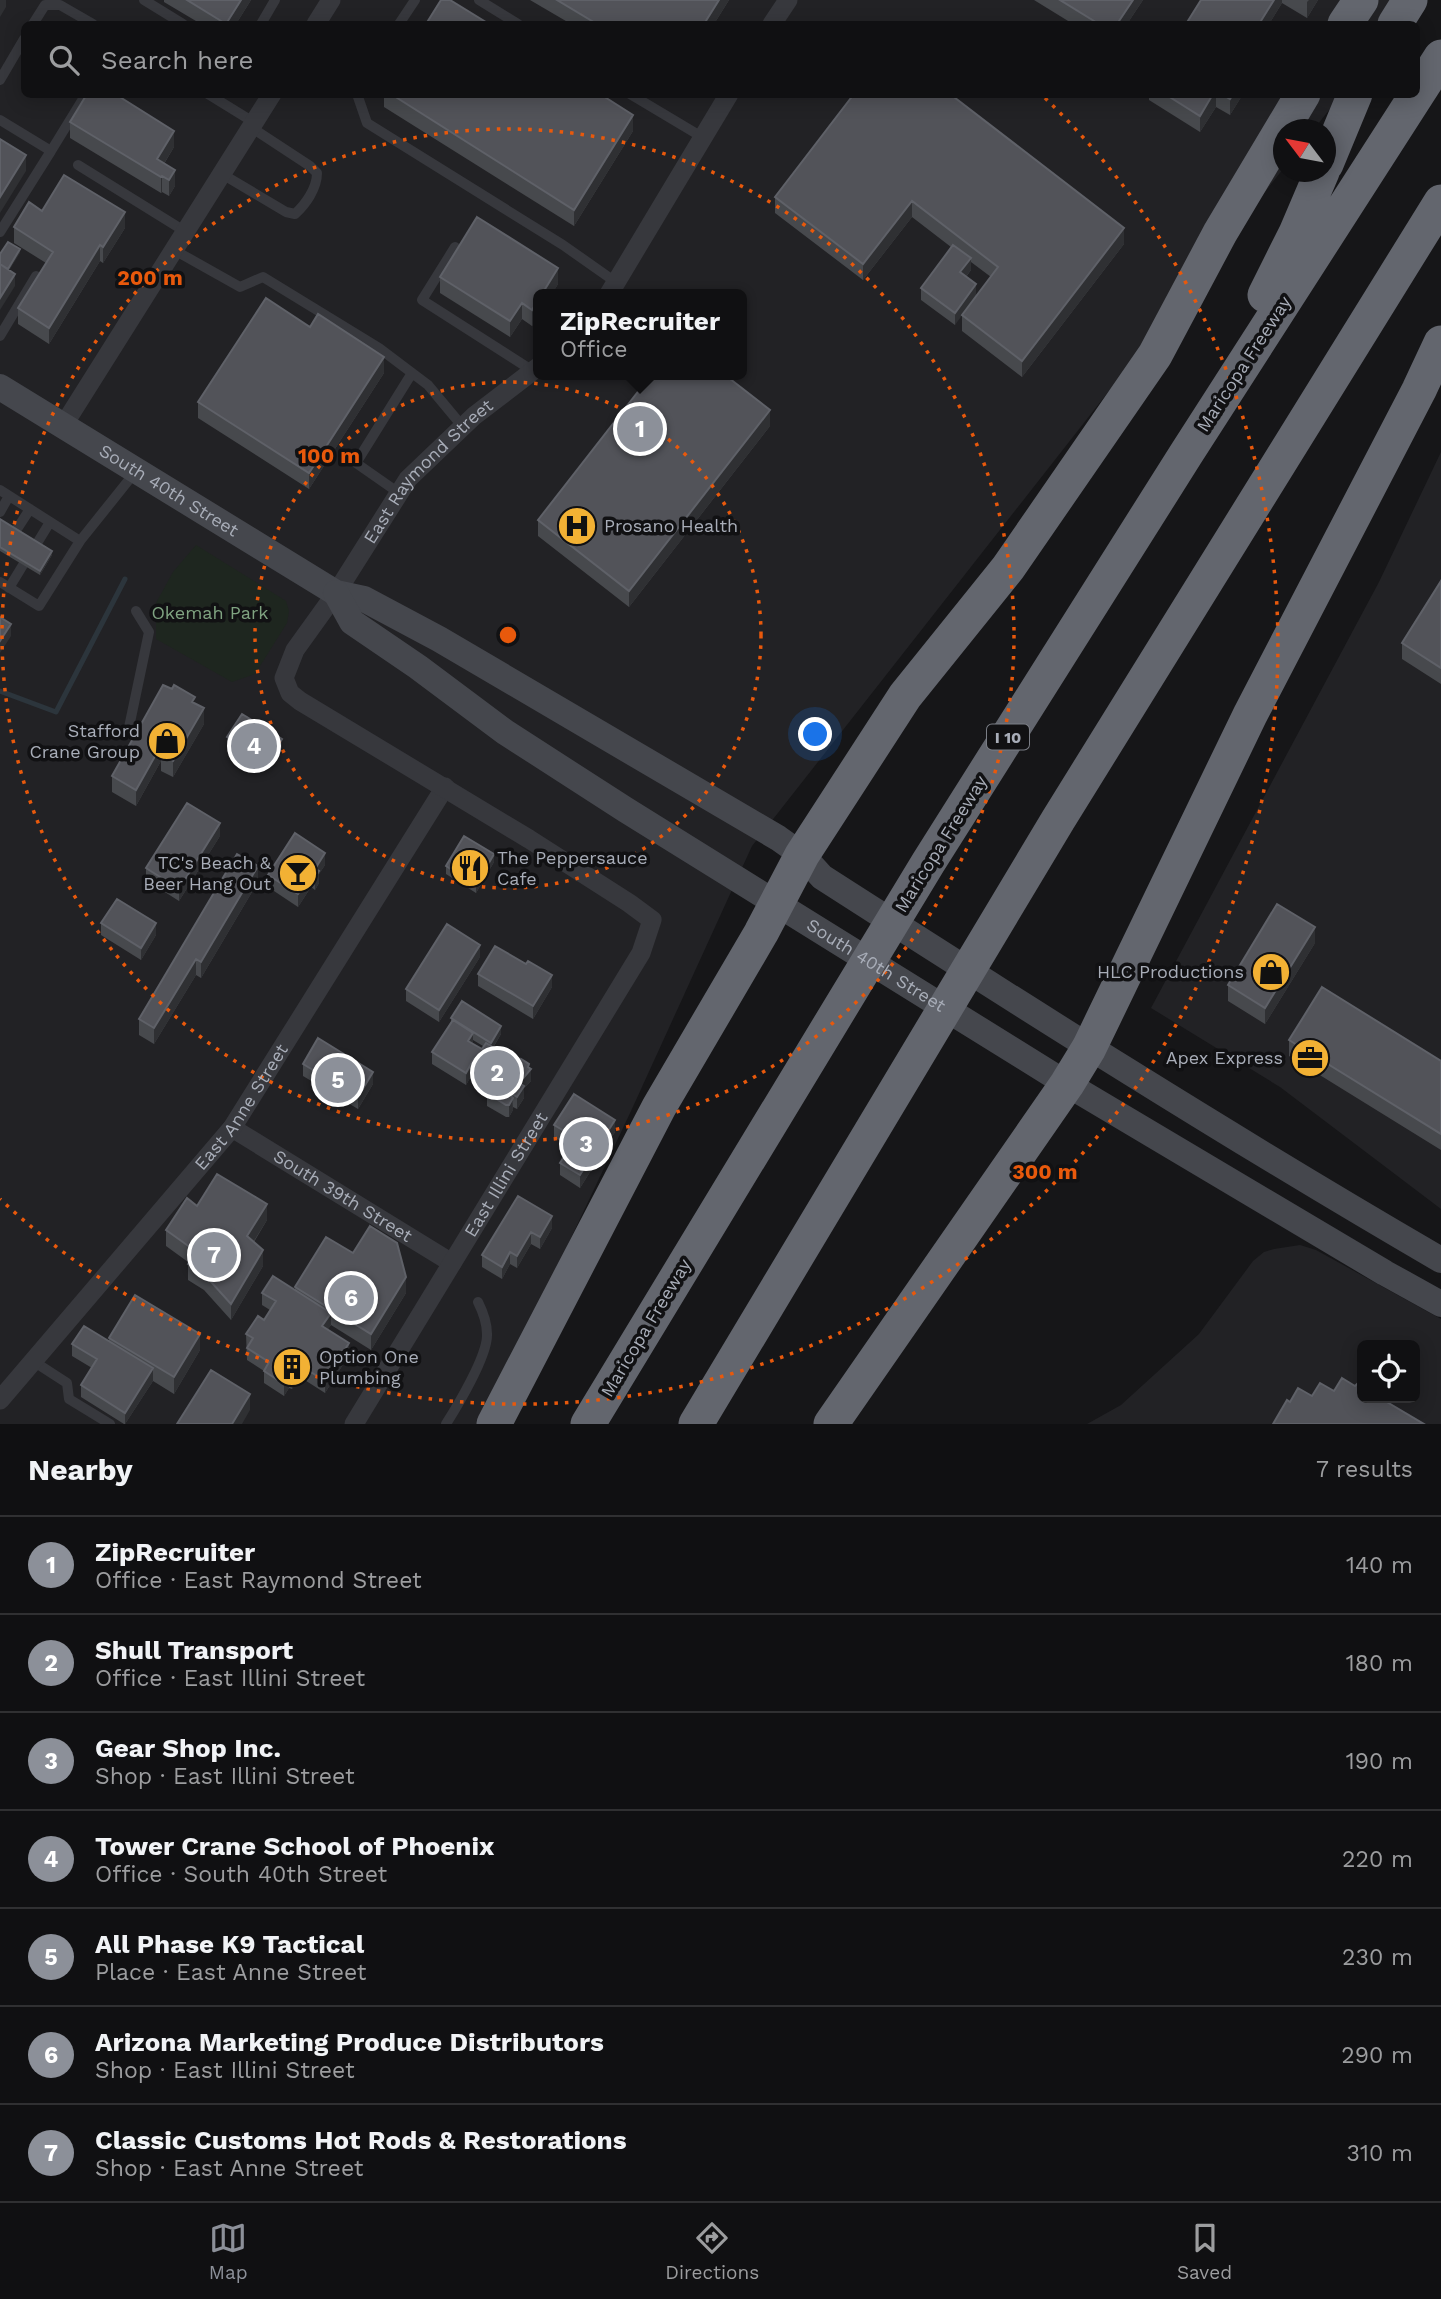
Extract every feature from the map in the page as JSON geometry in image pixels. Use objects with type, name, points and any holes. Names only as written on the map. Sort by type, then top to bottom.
[{"type":"highway","points":[[1347,21],[1361,0]]},
{"type":"highway","points":[[1397,21],[1410,0]]},
{"type":"highway","name":"Maricopa Freeway","points":[[1420,90],[1441,57]]},
{"type":"highway","points":[[494,1424],[659,1107],[761,933],[787,910],[905,696],[1009,568],[1155,355],[1220,233],[1301,98]]},
{"type":"highway","points":[[1336,138],[1353,98]]},
{"type":"highway","name":"Maricopa Freeway","points":[[588,1424],[928,863],[1415,98]]},
{"type":"highway","points":[[1186,454],[1296,233],[1318,182]]},
{"type":"highway","points":[[696,1424],[1058,820],[1441,202]]},
{"type":"highway","points":[[831,1424],[1067,1084],[1088,1048],[1243,727],[1441,343]]},
{"type":"main road","name":"South 40th Street","points":[[0,387],[336,593],[364,599],[439,639],[778,838],[812,866],[1088,1048],[1327,1194],[1441,1260]]},
{"type":"main road","name":"South 40th Street","points":[[336,593],[352,622],[505,732],[1067,1084],[1441,1304]]},
{"type":"street","points":[[318,21],[331,0]]},
{"type":"street","points":[[774,21],[788,0]]},
{"type":"street","points":[[63,426],[270,98]]},
{"type":"street","points":[[613,289],[726,98]]},
{"type":"street","name":"East Raymond Street","points":[[336,593],[408,479],[463,427],[533,371]]},
{"type":"street","points":[[336,593],[291,658],[284,678],[290,693],[445,787]]},
{"type":"street","name":"East Illini Street","points":[[354,1424],[641,953],[652,920],[445,787]]},
{"type":"street","name":"East Anne Street","points":[[0,1399],[232,1128],[445,787]]},
{"type":"street","name":"South 39th Street","points":[[232,1128],[452,1263]]},
{"type":"lane","points":[[144,0],[178,21]]},
{"type":"lane","points":[[263,21],[275,0]]},
{"type":"lane","points":[[401,21],[415,0]]},
{"type":"lane","points":[[479,0],[513,21]]},
{"type":"lane","points":[[35,21],[45,5],[60,5],[88,21]]},
{"type":"lane","points":[[0,80],[21,44]]},
{"type":"lane","points":[[0,232],[84,98]]},
{"type":"lane","points":[[214,98],[310,166],[317,173],[317,182],[302,208],[295,214],[286,212],[222,174]]},
{"type":"lane","points":[[358,98],[367,123],[563,244],[613,289]]},
{"type":"lane","points":[[637,98],[702,137]]},
{"type":"lane","points":[[0,120],[51,151]]},
{"type":"lane","points":[[78,165],[186,232]]},
{"type":"lane","points":[[455,247],[422,300],[533,367]]},
{"type":"lane","points":[[174,250],[240,287],[263,277],[379,348],[428,385],[463,427]]},
{"type":"lane","points":[[0,336],[36,276]]},
{"type":"lane","points":[[399,493],[356,463],[412,373]]},
{"type":"lane","points":[[23,565],[5,585],[39,606],[80,541],[136,471]]},
{"type":"lane","points":[[0,512],[5,493],[80,541]]},
{"type":"lane","points":[[15,532],[30,509]]},
{"type":"lane","points":[[36,545],[50,522]]},
{"type":"lane","points":[[128,732],[149,632],[136,611]]},
{"type":"lane","points":[[446,1424],[460,1402],[488,1336],[484,1314],[478,1302]]},
{"type":"lane","points":[[33,1361],[67,1383],[69,1399],[110,1424]]},
{"type":"shaded area","points":[[0,0],[1414,0],[1398,21],[21,21],[21,98],[1339,98],[1322,119],[1273,119],[1273,182],[752,846],[631,1111],[483,1424],[0,1424]]},
{"type":"shaded area","points":[[1441,452],[1441,1209],[1280,1087],[1151,1008],[1379,582]]},
{"type":"shaded area","points":[[1300,1245],[1316,1250],[1441,1319],[1441,1424],[1087,1424],[1121,1405],[1199,1334],[1253,1261],[1264,1252]]},
{"type":"green space","name":"Okemah Park","points":[[196,545],[286,601],[289,611],[287,623],[255,674],[232,682],[156,639],[156,603],[173,572]]},
{"type":"building","points":[[187,0],[241,0],[228,21],[221,21]]},
{"type":"building","points":[[441,0],[450,0],[484,21],[428,21]]},
{"type":"building","points":[[557,0],[719,0],[706,21],[592,21]]},
{"type":"building","points":[[1060,0],[1133,0],[1119,21],[1094,21]]},
{"type":"building","points":[[1201,0],[1274,0],[1261,21],[1188,21]]},
{"type":"building","points":[[85,98],[121,98],[174,131],[157,159],[175,170],[169,180],[161,177],[70,122]]},
{"type":"building","points":[[397,98],[606,98],[633,115],[574,210]]},
{"type":"building","points":[[851,98],[955,98],[1124,228],[1022,361],[962,315],[998,267],[912,201],[863,264],[775,197]]},
{"type":"building","points":[[1171,98],[1211,98],[1200,116]]},
{"type":"building","points":[[0,139],[26,155],[0,197]]},
{"type":"building","points":[[64,175],[125,212],[103,247],[100,245],[49,328],[18,308],[53,252],[14,227],[29,202],[42,211]]},
{"type":"building","points":[[477,217],[558,268],[545,289],[533,289],[532,310],[522,303],[510,321],[440,277]]},
{"type":"building","points":[[8,242],[20,249],[8,269],[0,264],[0,254]]},
{"type":"building","points":[[953,245],[971,258],[960,272],[976,284],[955,313],[921,288]]},
{"type":"building","points":[[0,264],[15,274],[0,298]]},
{"type":"building","points":[[266,298],[310,327],[318,314],[384,357],[309,473],[198,402]]},
{"type":"building","points":[[647,380],[731,380],[770,410],[629,591],[538,520]]},
{"type":"building","points":[[0,519],[52,551],[40,571],[0,547]]},
{"type":"building","points":[[1441,581],[1441,668],[1402,643]]},
{"type":"building","points":[[0,617],[11,624],[0,641]]},
{"type":"building","name":"Stafford Crane Group","points":[[163,685],[172,689],[174,685],[195,697],[192,702],[204,708],[173,761],[161,754],[167,745],[163,742],[136,790],[112,776]]},
{"type":"building","points":[[242,714],[282,739],[267,762],[227,737]]},
{"type":"building","points":[[187,803],[220,823],[179,889],[146,868]]},
{"type":"building","name":"TC's Beach & Beer Hang Out","points":[[295,833],[325,853],[315,869],[319,871],[315,878],[311,875],[298,894],[268,875]]},
{"type":"building","name":"The Peppersauce Cafe","points":[[464,836],[494,854],[476,885],[446,866]]},
{"type":"building","points":[[237,854],[258,866],[201,962],[196,959],[154,1028],[139,1019]]},
{"type":"building","points":[[117,899],[156,923],[141,948],[101,923]]},
{"type":"building","name":"HLC Productions","points":[[1277,904],[1315,927],[1265,1008],[1228,985]]},
{"type":"building","points":[[447,924],[480,945],[439,1010],[406,989]]},
{"type":"building","points":[[495,946],[552,975],[533,1006],[478,974]]},
{"type":"building","points":[[1322,987],[1441,1061],[1441,1134],[1289,1040]]},
{"type":"building","points":[[462,1001],[501,1026],[491,1043],[451,1018]]},
{"type":"building","points":[[453,1020],[473,1033],[468,1041],[482,1049],[486,1043],[519,1063],[521,1059],[529,1064],[531,1069],[519,1083],[524,1086],[517,1097],[512,1094],[509,1105],[487,1093],[501,1073],[498,1071],[500,1068],[496,1066],[493,1071],[474,1059],[466,1073],[432,1052]]},
{"type":"building","points":[[318,1038],[373,1072],[358,1097],[303,1064]]},
{"type":"building","points":[[574,1094],[615,1120],[580,1175],[560,1163],[576,1138],[554,1125]]},
{"type":"building","points":[[217,1174],[267,1204],[247,1236],[263,1250],[231,1304],[204,1274],[188,1264],[194,1250],[166,1230],[187,1198],[197,1206]]},
{"type":"building","points":[[518,1196],[552,1216],[540,1237],[531,1232],[517,1256],[510,1252],[502,1267],[482,1255]]},
{"type":"building","points":[[370,1226],[397,1243],[406,1277],[371,1334],[295,1287],[326,1237],[353,1253]]},
{"type":"building","points":[[273,1276],[331,1313],[322,1326],[349,1343],[325,1381],[300,1365],[284,1384],[264,1371],[269,1362],[247,1348],[253,1338],[246,1334],[258,1316],[264,1320],[276,1301],[262,1293]]},
{"type":"building","points":[[135,1295],[200,1334],[174,1377],[109,1338]]},
{"type":"building","points":[[84,1326],[153,1368],[125,1413],[81,1385],[97,1359],[72,1344]]},
{"type":"building","points":[[211,1370],[250,1394],[232,1424],[177,1424]]},
{"type":"building","points":[[1342,1378],[1355,1386],[1357,1384],[1357,1403],[1388,1403],[1424,1424],[1273,1424],[1287,1400],[1290,1402],[1298,1388],[1312,1396],[1320,1383],[1334,1391]]},
{"type":"waterway","points":[[0,691],[56,712],[125,579]]},
{"type":"place","name":"ZipRecruiter","points":[[640,429]]},
{"type":"place","name":"Prosano Health","points":[[577,526]]},
{"type":"place","name":"Stafford Crane Group","points":[[167,741]]},
{"type":"place","name":"Tower Crane School of Phoenix","points":[[254,746]]},
{"type":"place","name":"The Peppersauce Cafe","points":[[470,868]]},
{"type":"place","name":"TC's Beach & Beer Hang Out","points":[[298,873]]},
{"type":"place","name":"HLC Productions","points":[[1271,972]]},
{"type":"place","name":"Apex Express","points":[[1310,1058]]},
{"type":"place","name":"Shull Transport","points":[[497,1073]]},
{"type":"place","name":"All Phase K9 Tactical","points":[[338,1080]]},
{"type":"place","name":"Gear Shop Inc.","points":[[586,1144]]},
{"type":"place","name":"Classic Customs Hot Rods & Restorations","points":[[214,1255]]},
{"type":"place","name":"Arizona Marketing Produce Distributors","points":[[351,1298]]},
{"type":"place","name":"Option One Plumbing","points":[[292,1367]]}]
